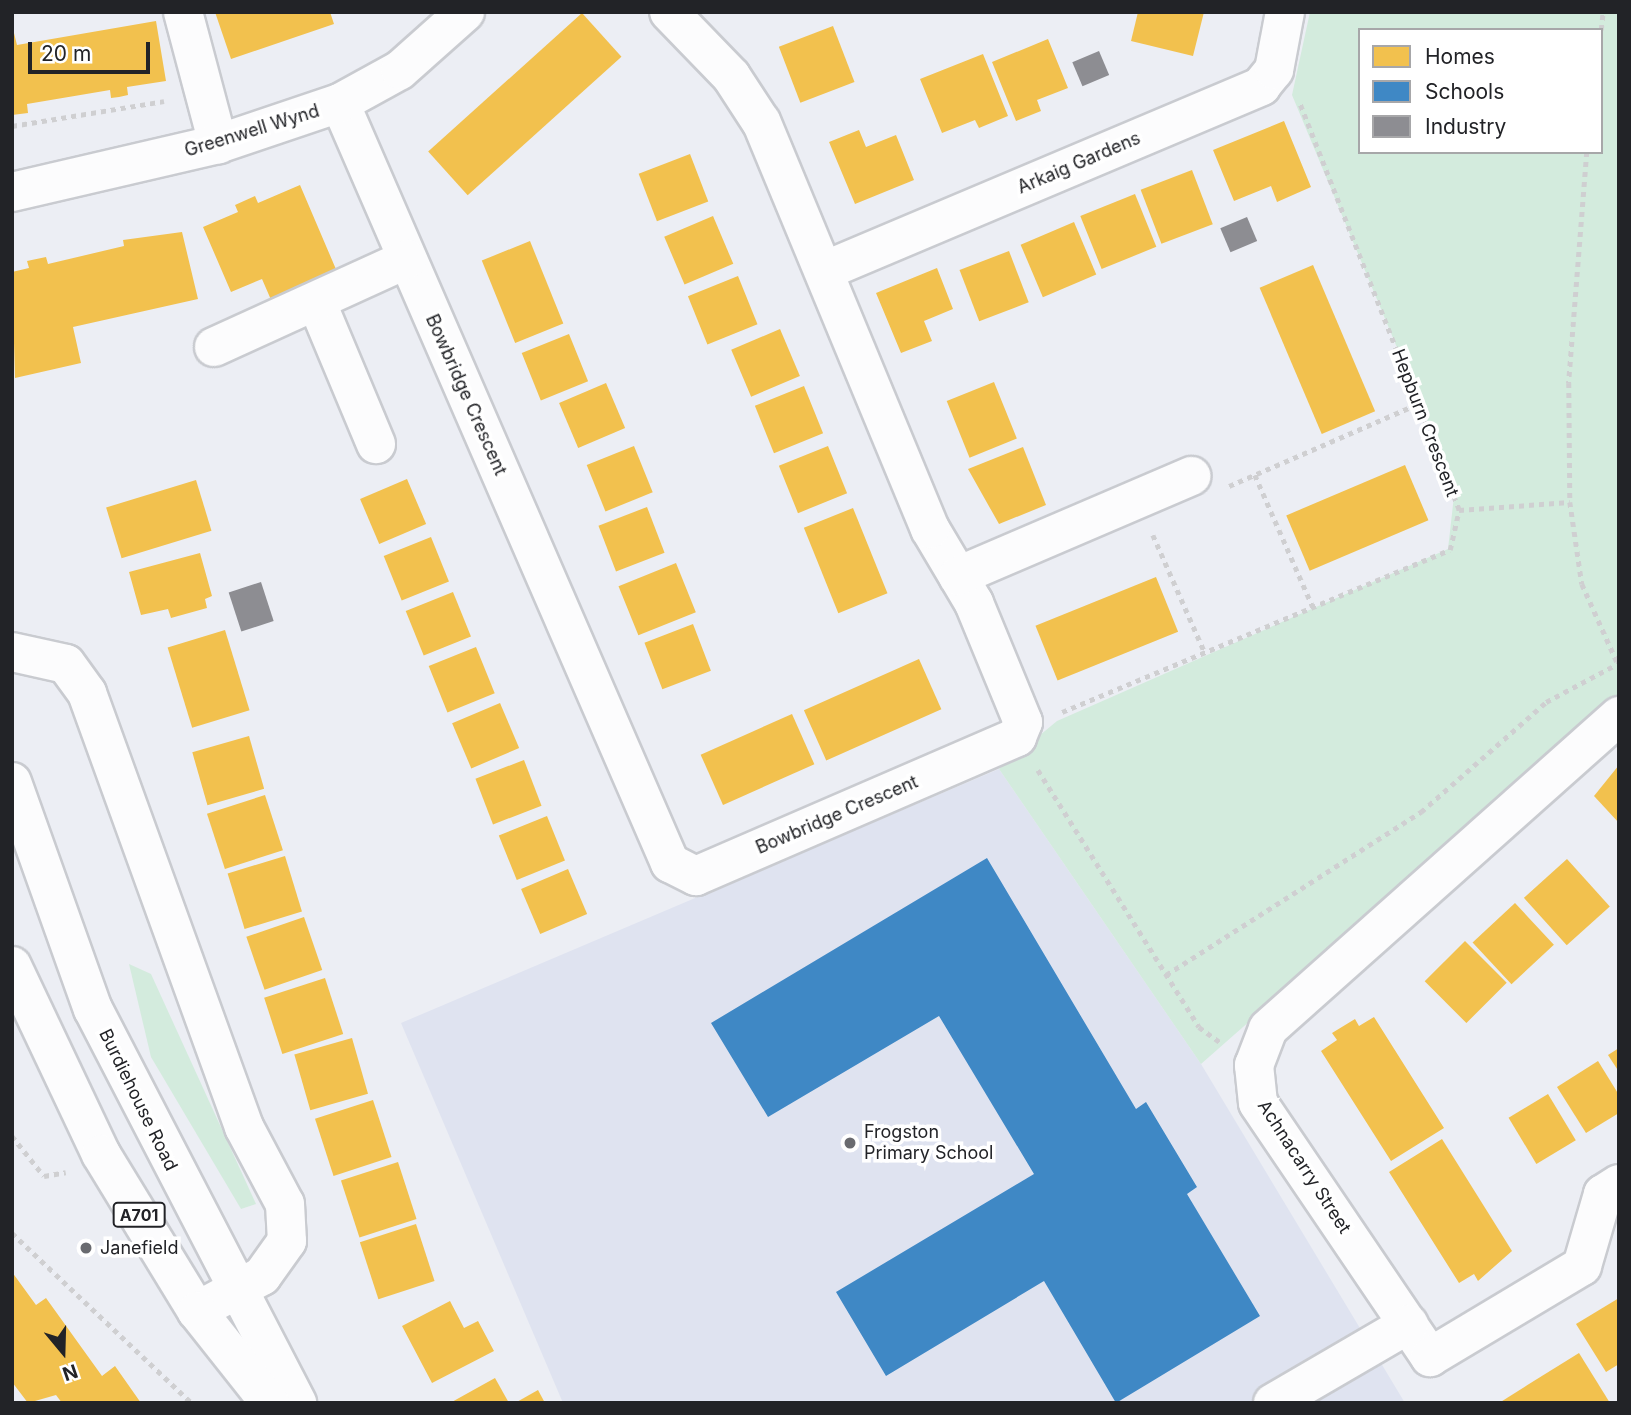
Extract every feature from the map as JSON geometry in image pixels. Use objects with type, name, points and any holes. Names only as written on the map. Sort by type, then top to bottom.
[{"type":"street","points":[[183,12],[218,145]]},
{"type":"street","name":"Greenwell Wynd","points":[[12,192],[218,145],[340,103],[400,70],[465,12]]},
{"type":"street","points":[[669,12],[731,76],[761,122],[930,529],[958,576],[1020,729]]},
{"type":"street","points":[[1274,70],[1285,12]]},
{"type":"street","name":"Arkaig Gardens","points":[[824,271],[1261,86],[1274,70]]},
{"type":"street","name":"Bowbridge Crescent","points":[[340,103],[670,863],[696,876],[1020,729]]},
{"type":"street","points":[[214,347],[317,303],[407,259]]},
{"type":"street","points":[[317,303],[376,444]]},
{"type":"street","points":[[958,576],[1138,499],[1207,482]]},
{"type":"street","points":[[12,652],[66,664],[87,693],[244,1127],[285,1204],[287,1241],[262,1276],[197,1311]]},
{"type":"street","name":"Achnacarry Street","points":[[1619,716],[1268,1029],[1254,1065],[1258,1103],[1430,1357],[1582,1266],[1602,1194],[1619,1184]]},
{"type":"street","name":"Burdiehouse Road","points":[[12,782],[93,1009],[236,1290],[297,1403]]},
{"type":"street","name":"A701","points":[[12,966],[108,1165],[197,1311],[270,1403]]},
{"type":"street","points":[[1273,1403],[1409,1324]]},
{"type":"path","name":"Hepburn Crescent","points":[[1020,729],[1450,550],[1459,510],[1297,97],[1274,70]]},
{"type":"path","points":[[12,126],[203,95]]},
{"type":"path","points":[[1166,975],[1421,812],[1536,709],[1618,664],[1582,584],[1570,502],[1569,383],[1587,154]]},
{"type":"path","points":[[1207,482],[1255,475],[1418,404]]},
{"type":"path","points":[[1255,475],[1313,607]]},
{"type":"path","points":[[1138,499],[1205,653]]},
{"type":"path","points":[[1459,510],[1570,502]]},
{"type":"path","points":[[1020,729],[1199,1027],[1254,1065]]},
{"type":"path","points":[[12,1136],[44,1176],[108,1165]]},
{"type":"path","points":[[12,1233],[192,1403]]},
{"type":"shaded area","name":"Frogston Primary School","points":[[999,769],[1201,1064],[1405,1403],[563,1403],[401,1023]]},
{"type":"green space","points":[[1310,12],[1619,12],[1619,696],[1201,1064],[999,769],[1057,721],[1448,549],[1455,487],[1292,95]]},
{"type":"green space","points":[[129,964],[151,974],[256,1204],[241,1209],[151,1057]]},
{"type":"building: Homes","points":[[215,12],[330,12],[334,24],[231,59]]},
{"type":"building: Homes","points":[[1138,12],[1204,12],[1193,56],[1131,41]]},
{"type":"building: Homes","points":[[582,13],[621,57],[468,195],[428,152]]},
{"type":"building: Homes","points":[[156,21],[166,81],[127,87],[128,95],[119,97],[111,98],[110,90],[27,104],[28,113],[12,115],[12,25],[17,45]]},
{"type":"building: Homes","points":[[833,26],[855,82],[800,103],[779,47]]},
{"type":"building: Homes","points":[[1048,39],[1068,88],[1037,100],[1041,111],[1016,121],[992,62]]},
{"type":"building: Homes","points":[[983,54],[1008,116],[979,128],[975,120],[942,133],[920,79]]},
{"type":"building: Homes","points":[[1284,121],[1311,187],[1277,202],[1271,186],[1234,201],[1213,150]]},
{"type":"building: Homes","points":[[859,130],[866,147],[896,135],[914,180],[855,204],[829,142]]},
{"type":"building: Homes","points":[[690,154],[708,202],[657,221],[639,174]]},
{"type":"building: Homes","points":[[1192,170],[1213,224],[1161,244],[1141,190]]},
{"type":"building: Homes","points":[[300,185],[341,281],[275,309],[262,279],[231,292],[203,227],[238,212],[235,205],[255,196],[258,203]]},
{"type":"building: Homes","points":[[1135,194],[1156,247],[1102,269],[1080,216]]},
{"type":"building: Homes","points":[[713,216],[733,264],[685,285],[664,237]]},
{"type":"building: Homes","points":[[1074,222],[1096,274],[1043,297],[1021,245]]},
{"type":"building: Homes","points":[[182,232],[198,299],[73,327],[81,363],[15,378],[12,272],[29,268],[27,261],[46,257],[48,264],[124,246],[123,240]]},
{"type":"building: Homes","points":[[530,241],[563,324],[515,343],[482,260]]},
{"type":"building: Homes","points":[[1009,251],[1029,302],[979,321],[960,270]]},
{"type":"building: Homes","points":[[1313,265],[1375,411],[1322,434],[1260,288]]},
{"type":"building: Homes","points":[[937,268],[953,309],[924,321],[932,341],[901,353],[876,293]]},
{"type":"building: Homes","points":[[738,276],[757,324],[707,344],[688,296]]},
{"type":"building: Homes","points":[[780,329],[800,376],[751,397],[731,350]]},
{"type":"building: Homes","points":[[569,334],[588,381],[541,400],[522,353]]},
{"type":"building: Homes","points":[[994,382],[1017,439],[970,458],[947,401]]},
{"type":"building: Homes","points":[[606,383],[625,428],[578,448],[559,403]]},
{"type":"building: Homes","points":[[804,386],[823,433],[774,453],[755,406]]},
{"type":"building: Homes","points":[[634,446],[653,492],[605,511],[587,465]]},
{"type":"building: Homes","points":[[828,446],[847,493],[798,513],[779,466]]},
{"type":"building: Homes","points":[[1023,447],[1046,505],[999,524],[968,469]]},
{"type":"building: Homes","points":[[1405,465],[1428,520],[1310,571],[1286,515]]},
{"type":"building: Homes","points":[[407,479],[426,524],[379,544],[360,499]]},
{"type":"building: Homes","points":[[196,480],[211,531],[122,558],[106,507]]},
{"type":"building: Homes","points":[[647,507],[665,553],[616,571],[598,526]]},
{"type":"building: Homes","points":[[853,508],[887,593],[838,613],[804,528]]},
{"type":"building: Homes","points":[[431,537],[449,582],[402,601],[384,556]]},
{"type":"building: Homes","points":[[200,553],[212,596],[205,599],[207,608],[171,618],[168,609],[141,615],[129,572]]},
{"type":"building: Homes","points":[[676,563],[696,612],[638,635],[619,586]]},
{"type":"building: Homes","points":[[1156,577],[1178,632],[1058,680],[1035,626]]},
{"type":"building: Homes","points":[[453,592],[471,637],[424,656],[406,611]]},
{"type":"building: Homes","points":[[693,624],[711,671],[662,689],[644,643]]},
{"type":"building: Homes","points":[[225,630],[250,710],[192,728],[168,648]]},
{"type":"building: Homes","points":[[476,647],[495,693],[447,712],[429,666]]},
{"type":"building: Homes","points":[[919,659],[941,709],[826,760],[804,710]]},
{"type":"building: Homes","points":[[500,703],[519,748],[471,768],[452,723]]},
{"type":"building: Homes","points":[[792,714],[814,764],[723,805],[701,755]]},
{"type":"building: Homes","points":[[249,736],[264,789],[207,805],[192,752]]},
{"type":"building: Homes","points":[[524,760],[542,806],[493,824],[475,779]]},
{"type":"building: Homes","points":[[1619,765],[1619,823],[1594,796]]},
{"type":"building: Homes","points":[[265,795],[283,850],[225,869],[207,814]]},
{"type":"building: Homes","points":[[547,816],[565,861],[517,880],[499,835]]},
{"type":"building: Homes","points":[[285,856],[302,911],[245,929],[228,874]]},
{"type":"building: Homes","points":[[1567,859],[1610,907],[1567,945],[1524,898]]},
{"type":"building: Homes","points":[[568,869],[587,914],[540,934],[521,889]]},
{"type":"building: Homes","points":[[1515,903],[1554,945],[1511,984],[1473,943]]},
{"type":"building: Homes","points":[[304,917],[322,970],[265,990],[246,937]]},
{"type":"building: Homes","points":[[1465,941],[1507,983],[1466,1023],[1425,981]]},
{"type":"building: Homes","points":[[325,978],[343,1034],[282,1054],[264,998]]},
{"type":"building: Homes","points":[[1374,1017],[1444,1128],[1391,1161],[1321,1051],[1337,1040],[1332,1033],[1355,1019],[1359,1026]]},
{"type":"building: Homes","points":[[352,1038],[368,1094],[310,1110],[294,1055]]},
{"type":"building: Homes","points":[[1619,1048],[1619,1072],[1608,1055]]},
{"type":"building: Homes","points":[[1598,1061],[1619,1095],[1619,1113],[1586,1133],[1557,1087]]},
{"type":"building: Homes","points":[[1548,1094],[1576,1140],[1536,1164],[1509,1118]]},
{"type":"building: Homes","points":[[373,1100],[392,1157],[334,1176],[315,1119]]},
{"type":"building: Homes","points":[[1442,1139],[1512,1251],[1478,1281],[1474,1274],[1459,1283],[1389,1172]]},
{"type":"building: Homes","points":[[398,1162],[417,1219],[359,1238],[341,1181]]},
{"type":"building: Homes","points":[[416,1224],[435,1281],[378,1299],[360,1242]]},
{"type":"building: Homes","points":[[12,1272],[36,1305],[46,1298],[102,1376],[115,1366],[141,1403],[62,1403],[56,1395],[28,1403],[12,1382]]},
{"type":"building: Homes","points":[[1619,1298],[1619,1364],[1606,1372],[1576,1324]]},
{"type":"building: Homes","points":[[450,1301],[464,1328],[478,1321],[494,1351],[432,1383],[402,1326]]},
{"type":"building: Homes","points":[[1579,1353],[1610,1403],[1499,1403],[1529,1384]]},
{"type":"building: Homes","points":[[495,1378],[509,1403],[450,1403]]},
{"type":"building: Homes","points":[[538,1390],[545,1403],[515,1403]]},
{"type":"building: Schools","points":[[987,858],[1136,1109],[1146,1102],[1197,1187],[1187,1194],[1260,1316],[1116,1403],[1044,1281],[886,1376],[836,1292],[1034,1174],[939,1016],[768,1117],[711,1023]]},
{"type":"building: Industry","points":[[1099,51],[1109,75],[1082,86],[1072,62]]},
{"type":"building: Industry","points":[[1247,217],[1257,241],[1230,252],[1220,228]]},
{"type":"building: Industry","points":[[261,582],[274,621],[241,631],[229,593]]},
{"type":"place","name":"Frogston Primary School","points":[[850,1143]]},
{"type":"place","name":"Janefield","points":[[86,1248]]}]
